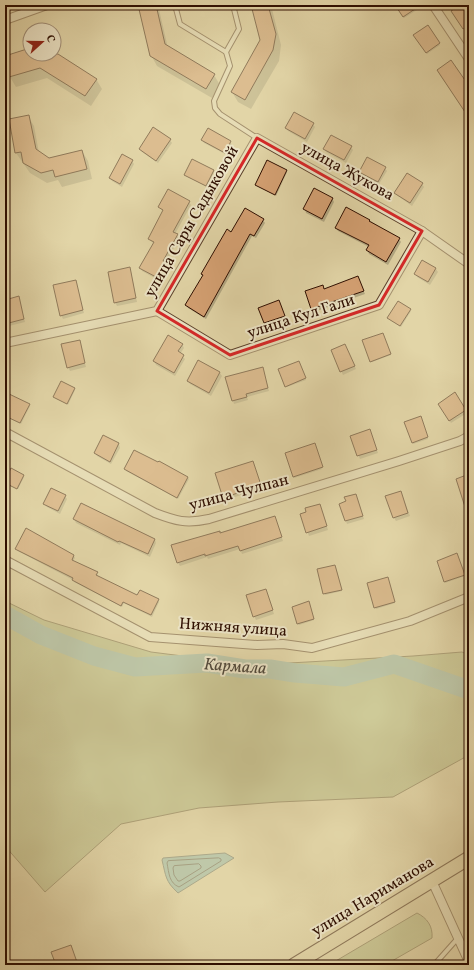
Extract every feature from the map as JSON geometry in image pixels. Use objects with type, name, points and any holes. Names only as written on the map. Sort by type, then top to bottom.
[{"type":"main road","name":"улица Нариманова","points":[[294,965],[469,858]]},
{"type":"street","points":[[5,20],[47,5]]},
{"type":"street","points":[[433,5],[469,59]]},
{"type":"street","name":"улица Жукова","points":[[257,138],[422,231],[469,264]]},
{"type":"street","name":"улица Сары Садыковой","points":[[5,343],[157,311],[257,138]]},
{"type":"street","name":"улица Кул Гали","points":[[157,311],[230,355],[379,306],[422,231]]},
{"type":"street","name":"улица Чулпан","points":[[5,432],[155,513],[172,519],[188,522],[209,519],[376,468],[469,436]]},
{"type":"street","name":"Нижняя улица","points":[[5,560],[150,637],[257,645],[283,644],[312,648],[410,621],[469,597]]},
{"type":"street","points":[[432,881],[469,962]]},
{"type":"lane","points":[[175,5],[180,24],[226,52],[230,66],[214,101],[215,108],[220,114],[257,138]]},
{"type":"lane","points":[[226,52],[239,29],[232,5]]},
{"type":"lane","points":[[434,965],[459,938]]},
{"type":"highlighted area","points":[[257,138],[422,231],[379,305],[230,355],[157,311]]},
{"type":"green space","points":[[5,601],[44,620],[151,652],[254,665],[462,652],[469,655],[469,755],[393,797],[278,802],[199,808],[121,824],[45,892],[5,846]]},
{"type":"green space","points":[[417,913],[424,917],[429,923],[432,938],[385,965],[329,965]]},
{"type":"water","points":[[225,853],[234,858],[178,893],[167,878],[162,860],[163,858]]},
{"type":"building","points":[[138,5],[156,5],[165,44],[215,74],[206,89],[150,56]]},
{"type":"building","points":[[251,5],[268,5],[276,34],[273,50],[245,100],[231,92],[260,40]]},
{"type":"building","points":[[395,5],[421,5],[403,17]]},
{"type":"building","points":[[460,5],[469,5],[469,26],[463,29],[451,11]]},
{"type":"building","points":[[428,25],[440,43],[426,53],[413,35]]},
{"type":"building","points":[[22,51],[22,62],[62,62],[62,57],[97,79],[85,96],[40,68],[9,77],[5,65],[5,56]]},
{"type":"building","points":[[451,60],[469,86],[469,118],[437,70]]},
{"type":"building","points":[[294,112],[314,123],[305,139],[285,128]]},
{"type":"building","points":[[29,115],[36,149],[49,158],[82,150],[87,169],[55,177],[53,170],[41,173],[23,163],[21,152],[15,153],[9,119]]},
{"type":"building","points":[[153,127],[171,139],[156,161],[139,149]]},
{"type":"building","points":[[208,128],[231,141],[225,153],[201,140]]},
{"type":"building","points":[[331,135],[352,146],[344,160],[323,149]]},
{"type":"building","points":[[122,154],[133,160],[120,184],[109,178]]},
{"type":"building","points":[[367,157],[386,167],[378,182],[359,172]]},
{"type":"building","points":[[192,159],[214,170],[206,186],[184,175]]},
{"type":"building","points":[[267,160],[287,170],[275,195],[255,185]]},
{"type":"building","points":[[407,173],[423,183],[410,203],[394,193]]},
{"type":"building","points":[[314,188],[333,198],[322,219],[303,209]]},
{"type":"building","points":[[168,189],[190,201],[173,232],[178,234],[163,261],[167,262],[158,278],[139,268],[154,242],[148,239],[163,210],[158,207]]},
{"type":"building","points":[[346,207],[400,238],[386,262],[366,250],[369,245],[335,228]]},
{"type":"building","points":[[245,208],[264,219],[254,236],[250,234],[204,317],[185,305],[203,275],[201,274],[227,229],[231,232]]},
{"type":"building","points":[[422,260],[436,268],[428,282],[414,274]]},
{"type":"building","points":[[130,267],[136,298],[114,303],[108,272]]},
{"type":"building","points":[[358,276],[364,291],[311,309],[305,291],[323,285],[324,289]]},
{"type":"building","points":[[76,280],[83,310],[60,316],[53,285]]},
{"type":"building","points":[[19,296],[24,319],[5,324],[5,300]]},
{"type":"building","points":[[279,300],[285,316],[264,323],[258,308]]},
{"type":"building","points":[[398,301],[411,309],[400,326],[387,318]]},
{"type":"building","points":[[383,333],[391,354],[370,362],[362,340]]},
{"type":"building","points":[[168,335],[183,344],[178,351],[184,355],[174,373],[153,361]]},
{"type":"building","points":[[80,340],[85,363],[67,368],[61,344]]},
{"type":"building","points":[[345,344],[355,366],[340,372],[331,350]]},
{"type":"building","points":[[198,360],[220,372],[209,393],[187,381]]},
{"type":"building","points":[[299,361],[306,378],[285,387],[278,369]]},
{"type":"building","points":[[263,367],[268,388],[246,394],[247,397],[232,401],[225,377]]},
{"type":"building","points":[[61,381],[75,388],[67,404],[53,397]]},
{"type":"building","points":[[455,392],[466,410],[449,421],[438,404]]},
{"type":"building","points":[[7,393],[30,404],[20,423],[5,416],[5,397]]},
{"type":"building","points":[[421,416],[428,437],[412,443],[404,422]]},
{"type":"building","points":[[370,429],[377,450],[357,456],[350,436]]},
{"type":"building","points":[[103,435],[119,443],[110,462],[94,453]]},
{"type":"building","points":[[315,443],[323,467],[293,477],[285,453]]},
{"type":"building","points":[[134,450],[158,462],[159,461],[188,477],[177,498],[124,469]]},
{"type":"building","points":[[253,461],[261,485],[223,498],[215,473]]},
{"type":"building","points":[[11,468],[24,475],[17,489],[5,483]]},
{"type":"building","points":[[469,474],[469,513],[467,513],[456,479]]},
{"type":"building","points":[[51,488],[66,495],[58,511],[43,504]]},
{"type":"building","points":[[401,491],[408,513],[393,518],[385,496]]},
{"type":"building","points":[[356,494],[363,516],[345,521],[339,504],[346,501],[344,497]]},
{"type":"building","points":[[81,503],[155,539],[148,554],[119,541],[118,542],[73,519]]},
{"type":"building","points":[[320,504],[327,526],[306,533],[300,514],[306,512],[305,508]]},
{"type":"building","points":[[275,516],[282,537],[240,551],[238,546],[177,563],[171,545],[220,531],[220,533]]},
{"type":"building","points":[[26,528],[74,555],[72,560],[98,572],[96,575],[137,595],[140,590],[159,599],[151,615],[123,602],[121,606],[72,580],[73,578],[15,549]]},
{"type":"building","points":[[457,553],[465,575],[444,582],[437,561]]},
{"type":"building","points":[[335,565],[342,590],[323,594],[317,569]]},
{"type":"building","points":[[388,577],[395,602],[374,608],[367,583]]},
{"type":"building","points":[[266,589],[273,610],[253,617],[246,595]]},
{"type":"building","points":[[309,601],[314,619],[297,624],[292,607]]},
{"type":"building","points":[[71,945],[78,965],[56,965],[51,952]]},
{"type":"waterway","name":"Кармала","points":[[5,615],[41,635],[94,656],[135,667],[207,663],[245,669],[270,669],[295,673],[344,677],[394,664],[469,690]]}]
